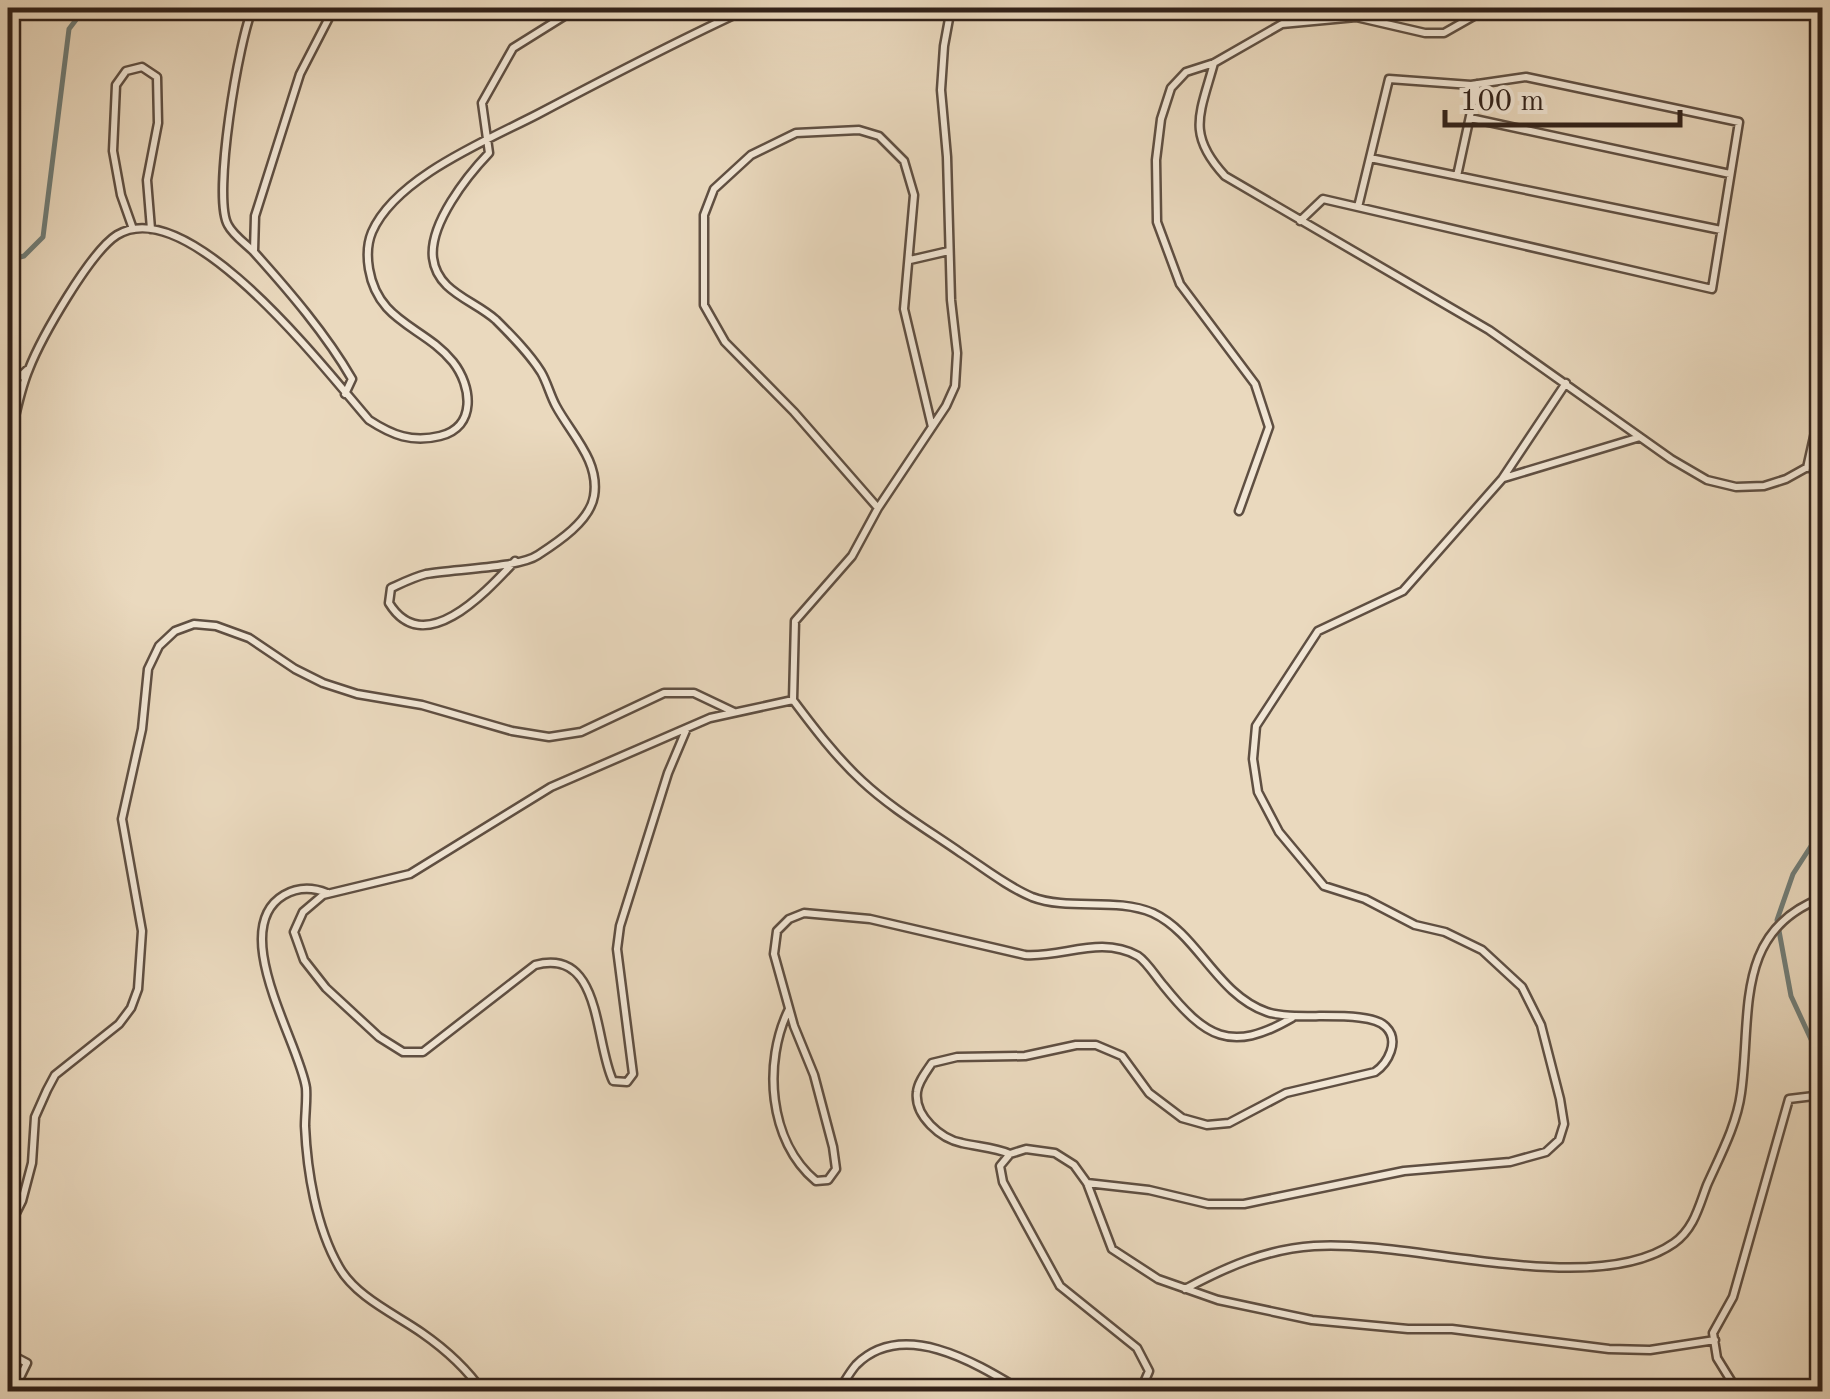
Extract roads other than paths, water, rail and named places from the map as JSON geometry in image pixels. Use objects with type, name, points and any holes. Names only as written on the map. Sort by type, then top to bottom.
[{"type":"lane","points":[[253,8],[241,40],[222,206],[228,225],[340,358],[352,379],[346,394]]},
{"type":"lane","points":[[254,253],[255,216],[300,74],[334,8]]},
{"type":"lane","points":[[515,561],[478,600],[440,622],[416,626],[398,618],[389,602],[391,588],[422,575],[534,558],[574,529],[594,498],[593,474],[583,447],[556,407],[540,371],[492,316],[441,279],[432,256],[441,221],[468,175],[489,152],[482,103],[513,48],[577,8]]},
{"type":"lane","points":[[8,442],[28,369],[85,271],[106,244],[132,229],[152,229],[185,238],[207,253],[268,307],[369,420],[400,437],[418,440],[445,435],[462,421],[469,400],[461,374],[437,347],[398,321],[381,302],[370,276],[368,246],[380,218],[416,182],[456,155],[637,60],[749,8]]},
{"type":"lane","points":[[951,8],[942,90],[957,353],[955,386],[852,556],[795,621],[793,700],[842,762],[865,784],[1006,884],[1036,898],[1149,911],[1168,921],[1241,996],[1264,1012],[1292,1018],[1364,1018],[1383,1023],[1390,1030],[1392,1042],[1386,1064],[1356,1079],[1286,1093],[1230,1123],[1207,1124],[1182,1118],[1149,1092],[1122,1056],[1096,1045],[1076,1045],[1026,1056],[957,1056],[932,1063],[916,1090],[918,1107],[928,1121],[960,1143],[994,1147],[1010,1154]]},
{"type":"lane","points":[[1238,510],[1268,427],[1254,384],[1180,284],[1157,222],[1156,160],[1161,120],[1171,88],[1186,72],[1214,63],[1282,24],[1356,17],[1425,33],[1444,33],[1488,8]]},
{"type":"lane","points":[[1214,63],[1199,131],[1204,154],[1225,176],[1488,330],[1707,480],[1736,487],[1764,486],[1822,459]]},
{"type":"lane","points":[[132,229],[113,151],[116,85],[126,72],[142,67],[158,77],[158,124],[147,180],[152,229]]},
{"type":"lane","points":[[1300,221],[1323,199],[1712,289],[1739,122],[1526,77],[1477,84],[1389,78],[1358,207]]},
{"type":"lane","points":[[1458,176],[1477,84]]},
{"type":"lane","points":[[1470,118],[1730,174]]},
{"type":"lane","points":[[878,508],[794,412],[725,342],[704,305],[704,215],[714,189],[751,155],[796,132],[859,130],[879,136],[904,161],[914,195],[904,309],[932,426]]},
{"type":"lane","points":[[1370,158],[1721,230]]},
{"type":"lane","points":[[910,260],[950,250]]},
{"type":"lane","points":[[8,388],[28,369]]},
{"type":"lane","points":[[1087,1182],[1148,1190],[1208,1204],[1244,1204],[1404,1171],[1510,1162],[1546,1152],[1559,1140],[1564,1124],[1560,1098],[1540,1025],[1522,988],[1482,950],[1445,932],[1416,926],[1365,898],[1324,886],[1278,832],[1258,792],[1252,759],[1256,726],[1318,631],[1403,591],[1502,478],[1566,383]]},
{"type":"lane","points":[[1807,468],[1822,401]]},
{"type":"lane","points":[[1502,478],[1640,437]]},
{"type":"lane","points":[[8,1228],[22,1201],[32,1164],[35,1116],[47,1090],[56,1075],[118,1024],[131,1008],[138,989],[142,932],[122,819],[142,729],[148,668],[158,646],[174,631],[194,624],[216,626],[249,638],[323,683],[549,737],[581,732],[664,693],[694,693],[735,712]]},
{"type":"lane","points":[[687,728],[630,889],[618,937],[622,1005],[633,1074],[627,1082],[613,1080],[606,1066],[592,998],[581,978],[568,966],[552,960],[534,965],[423,1052],[402,1052],[379,1037],[326,988],[304,960],[294,932],[303,912],[328,894],[410,874],[552,787],[687,728],[710,718],[793,700]]},
{"type":"lane","points":[[328,894],[316,888],[294,889],[274,901],[263,945],[268,982],[306,1086],[311,1178],[325,1232],[340,1270],[373,1302],[457,1362],[482,1392]]},
{"type":"lane","points":[[1185,1288],[1225,1268],[1280,1250],[1317,1246],[1366,1246],[1570,1268],[1615,1266],[1674,1243],[1694,1222],[1741,1096],[1746,1014],[1758,952],[1796,908],[1822,898]]},
{"type":"lane","points":[[789,1009],[774,1050],[773,1083],[780,1126],[803,1170],[816,1181],[828,1180],[836,1170],[830,1131],[774,954],[777,931],[788,920],[804,913],[870,919],[1025,955],[1045,957],[1090,946],[1112,948],[1140,957],[1181,1008],[1213,1033],[1240,1040],[1264,1035],[1292,1018]]},
{"type":"lane","points":[[1738,1392],[1718,1358],[1713,1333],[1733,1298],[1789,1098],[1822,1094]]},
{"type":"lane","points":[[1140,1392],[1148,1371],[1136,1348],[1060,1286],[1003,1182],[1000,1166],[1010,1154],[1026,1148],[1055,1152],[1074,1165],[1087,1182],[1112,1249],[1158,1279],[1218,1300],[1312,1320],[1452,1329],[1622,1349],[1650,1350],[1715,1340]]},
{"type":"lane","points":[[838,1392],[857,1364],[878,1352],[902,1346],[947,1351],[1024,1392]]},
{"type":"lane","points":[[8,1352],[26,1363],[13,1392]]},
{"type":"waterway","points":[[8,260],[24,256],[43,237],[69,29],[85,8]]},
{"type":"waterway","points":[[1822,829],[1793,874],[1777,920],[1791,996],[1815,1048],[1822,1108]]},
{"type":"waterway","points":[[1822,1231],[1822,1251]]}]
